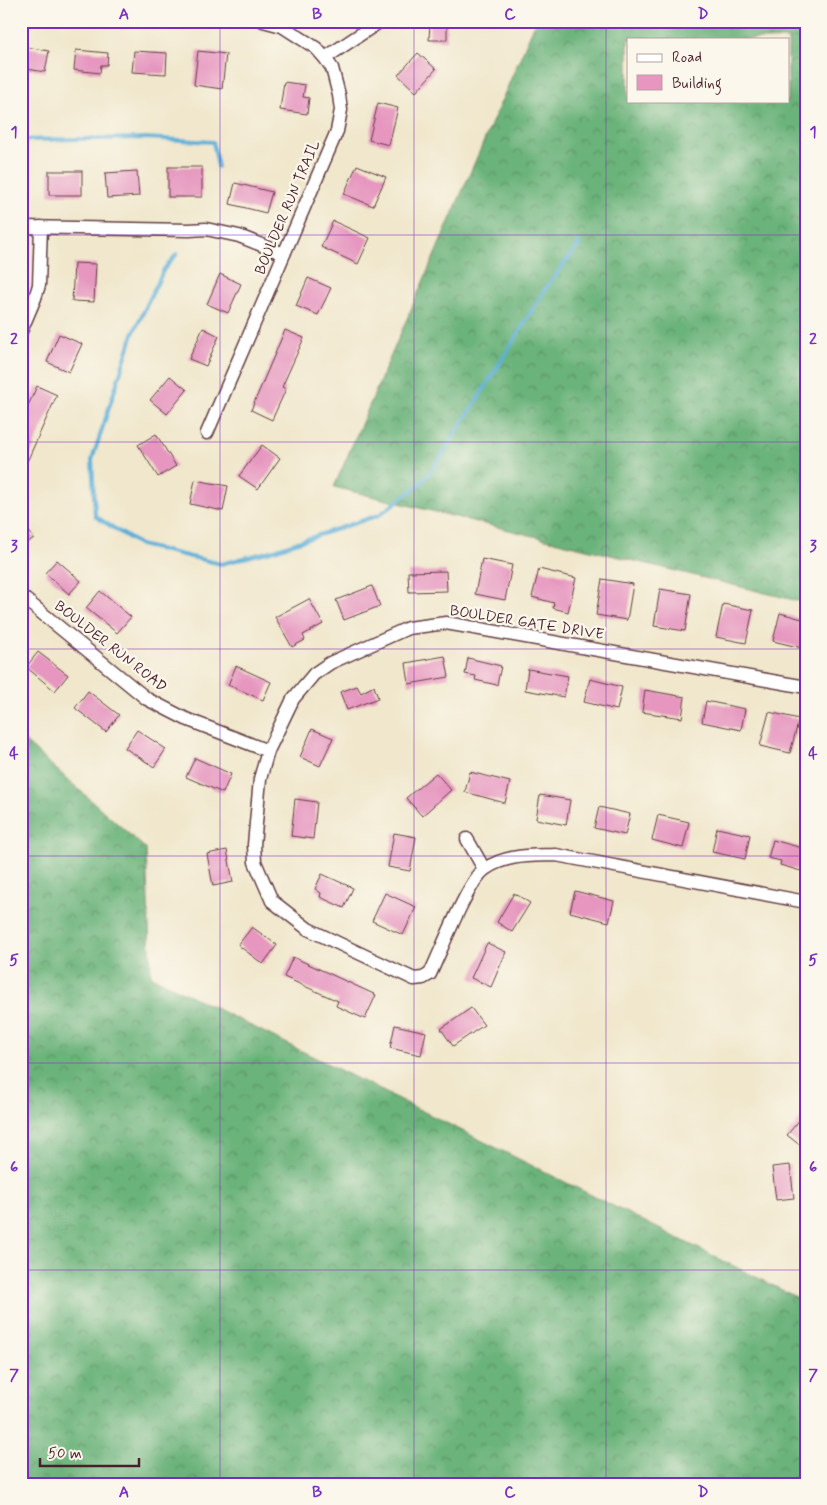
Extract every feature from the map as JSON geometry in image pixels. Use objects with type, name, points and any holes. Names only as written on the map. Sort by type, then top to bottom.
[{"type":"street","name":"BOULDER RUN TRAIL","points":[[207,433],[337,131],[341,110],[332,68],[326,58],[316,48],[282,26],[263,21]]},
{"type":"street","points":[[326,58],[379,22]]},
{"type":"street","points":[[21,227],[206,229],[239,236],[284,254]]},
{"type":"street","points":[[21,331],[36,298],[41,227]]},
{"type":"street","name":"BOULDER RUN ROAD","points":[[21,596],[147,699],[186,719],[268,751]]},
{"type":"street","name":"BOULDER GATE DRIVE","points":[[806,687],[446,623],[408,628],[330,663],[314,674],[293,699],[268,751],[260,779],[254,845],[255,862],[272,902],[308,929],[425,983],[469,890],[484,870],[502,861],[522,856],[556,855],[806,902]]},
{"type":"street","points":[[467,839],[484,870]]},
{"type":"green space","points":[[536,21],[806,21],[806,603],[334,487]]},
{"type":"green space","points":[[21,738],[146,849],[151,976],[806,1302],[806,1484],[21,1484]]},
{"type":"building","points":[[430,21],[447,21],[447,40],[429,40]]},
{"type":"building","points":[[21,46],[49,51],[45,72],[21,68]]},
{"type":"building","points":[[76,50],[108,53],[107,65],[101,65],[100,73],[74,70]]},
{"type":"building","points":[[134,51],[167,53],[166,74],[132,72]]},
{"type":"building","points":[[198,51],[226,54],[222,89],[194,85]]},
{"type":"building","points":[[418,53],[436,69],[416,92],[398,75]]},
{"type":"building","points":[[284,82],[305,85],[303,97],[309,98],[307,114],[280,110]]},
{"type":"building","points":[[378,103],[398,108],[389,145],[369,140]]},
{"type":"building","points":[[357,165],[386,177],[373,206],[344,194]]},
{"type":"building","points":[[168,167],[202,167],[202,197],[168,197]]},
{"type":"building","points":[[49,171],[82,171],[82,195],[49,195]]},
{"type":"building","points":[[137,171],[139,196],[107,198],[105,173]]},
{"type":"building","points":[[235,183],[272,192],[266,213],[230,204]]},
{"type":"building","points":[[333,221],[370,238],[358,264],[321,247]]},
{"type":"building","points":[[74,263],[96,264],[94,302],[72,301]]},
{"type":"building","points":[[220,274],[241,284],[228,313],[207,304]]},
{"type":"building","points":[[308,278],[331,288],[318,315],[296,306]]},
{"type":"building","points":[[203,328],[219,336],[206,366],[189,359]]},
{"type":"building","points":[[285,330],[304,338],[282,387],[286,389],[272,420],[251,410]]},
{"type":"building","points":[[59,334],[82,344],[69,372],[47,362]]},
{"type":"building","points":[[170,376],[187,390],[167,414],[150,400]]},
{"type":"building","points":[[37,386],[57,395],[21,475],[21,421]]},
{"type":"building","points":[[156,434],[176,466],[158,477],[138,445]]},
{"type":"building","points":[[262,445],[280,458],[258,489],[239,476]]},
{"type":"building","points":[[195,480],[228,486],[223,511],[190,504]]},
{"type":"building","points":[[21,521],[34,538],[21,547]]},
{"type":"building","points":[[482,559],[512,565],[505,600],[475,594]]},
{"type":"building","points":[[57,560],[81,581],[69,594],[45,573]]},
{"type":"building","points":[[539,569],[576,578],[568,612],[553,608],[554,603],[532,597]]},
{"type":"building","points":[[446,571],[447,591],[409,592],[408,572]]},
{"type":"building","points":[[602,579],[633,584],[627,620],[596,615]]},
{"type":"building","points":[[372,586],[380,606],[344,620],[336,600]]},
{"type":"building","points":[[660,589],[691,594],[685,631],[654,626]]},
{"type":"building","points":[[100,591],[131,617],[117,633],[86,608]]},
{"type":"building","points":[[309,599],[323,624],[303,635],[305,640],[292,647],[275,617]]},
{"type":"building","points":[[723,604],[753,610],[746,643],[716,637]]},
{"type":"building","points":[[780,613],[806,620],[806,649],[773,641]]},
{"type":"building","points":[[38,652],[68,675],[55,691],[26,667]]},
{"type":"building","points":[[445,656],[449,677],[409,684],[406,663]]},
{"type":"building","points":[[468,658],[501,666],[497,685],[475,680],[476,676],[465,674]]},
{"type":"building","points":[[236,666],[271,682],[263,700],[228,685]]},
{"type":"building","points":[[528,669],[568,676],[564,697],[525,690]]},
{"type":"building","points":[[590,679],[622,687],[617,710],[584,702]]},
{"type":"building","points":[[357,686],[361,693],[374,686],[378,698],[347,710],[340,692]]},
{"type":"building","points":[[645,690],[685,697],[682,718],[642,712]]},
{"type":"building","points":[[88,691],[119,715],[106,732],[75,708]]},
{"type":"building","points":[[706,701],[745,709],[741,730],[702,722]]},
{"type":"building","points":[[769,712],[799,719],[790,753],[760,746]]},
{"type":"building","points":[[312,729],[333,738],[320,766],[300,757]]},
{"type":"building","points":[[137,730],[166,749],[154,767],[125,748]]},
{"type":"building","points":[[195,758],[231,774],[223,793],[186,777]]},
{"type":"building","points":[[470,772],[510,782],[505,803],[465,792]]},
{"type":"building","points":[[436,773],[451,790],[422,816],[406,798]]},
{"type":"building","points":[[540,795],[570,800],[566,825],[536,819]]},
{"type":"building","points":[[295,799],[317,802],[313,839],[291,836]]},
{"type":"building","points":[[599,807],[630,814],[625,835],[594,828]]},
{"type":"building","points":[[658,815],[689,822],[683,848],[652,840]]},
{"type":"building","points":[[717,828],[750,835],[745,859],[712,852]]},
{"type":"building","points":[[394,833],[416,837],[410,871],[388,867]]},
{"type":"building","points":[[773,840],[806,849],[801,871],[780,865],[781,861],[768,858]]},
{"type":"building","points":[[227,850],[233,882],[213,886],[207,854]]},
{"type":"building","points":[[322,874],[353,888],[344,908],[320,897],[321,893],[315,889]]},
{"type":"building","points":[[575,891],[614,901],[609,922],[570,912]]},
{"type":"building","points":[[385,893],[416,907],[403,935],[372,921]]},
{"type":"building","points":[[514,893],[530,903],[512,932],[497,922]]},
{"type":"building","points":[[252,927],[277,945],[263,964],[238,945]]},
{"type":"building","points":[[487,943],[506,952],[491,987],[471,978]]},
{"type":"building","points":[[293,957],[376,995],[365,1019],[336,1006],[338,1001],[284,977]]},
{"type":"building","points":[[471,1008],[484,1025],[453,1046],[441,1029]]},
{"type":"building","points":[[395,1025],[426,1032],[421,1055],[390,1048]]},
{"type":"building","points":[[806,1112],[806,1150],[787,1135]]},
{"type":"building","points":[[790,1165],[794,1198],[776,1200],[772,1167]]},
{"type":"waterway","points":[[21,140],[146,138],[213,142],[218,167]]},
{"type":"waterway","points":[[177,254],[164,269],[133,334],[92,460],[95,516],[140,545],[221,564],[271,551],[379,515],[419,485],[433,469],[546,288],[580,243]]}]
